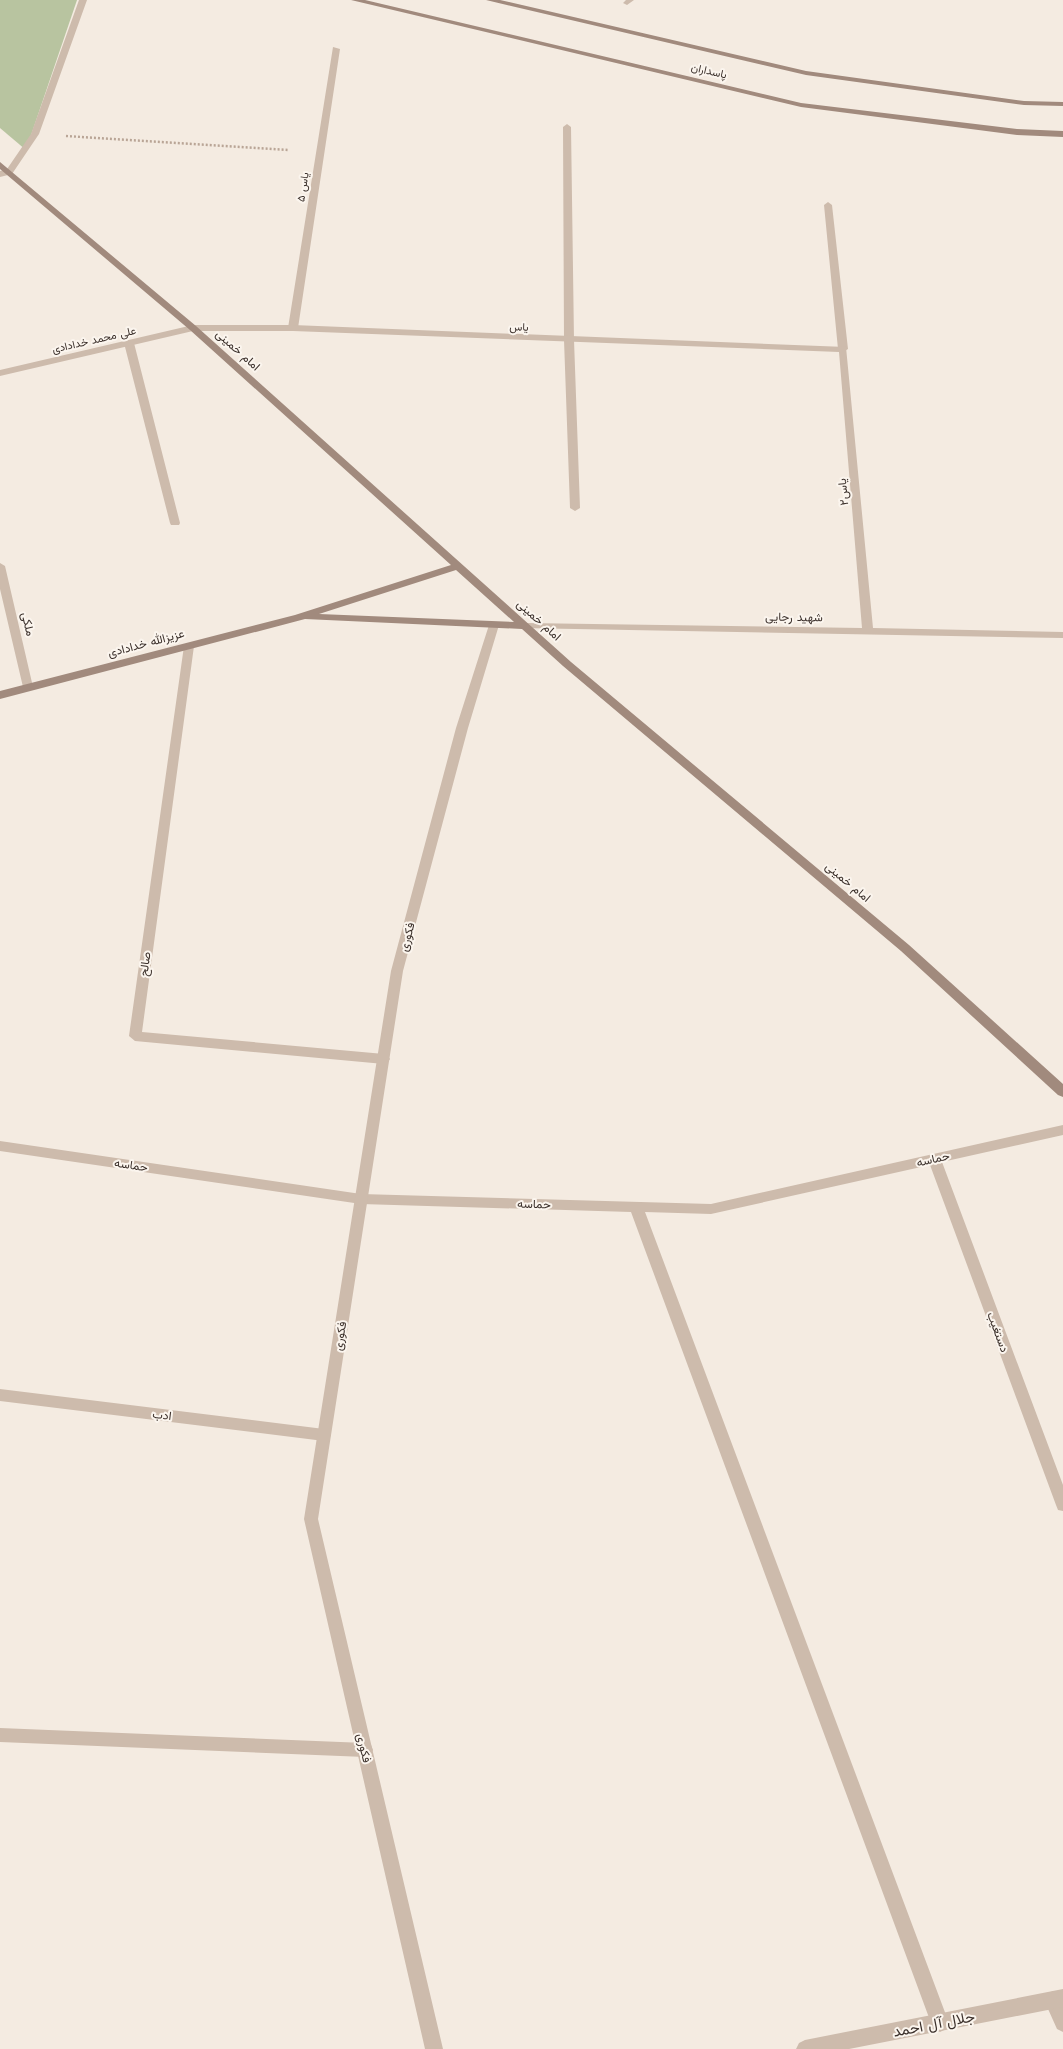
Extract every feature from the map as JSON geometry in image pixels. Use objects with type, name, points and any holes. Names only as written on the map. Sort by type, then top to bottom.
[{"type":"main road","name":"پاسداران","points":[[355,0],[801,104],[1017,132],[1063,134]]},
{"type":"main road","name":"پاسداران","points":[[490,0],[806,73],[1024,103],[1063,104]]},
{"type":"main road","name":"امام خمینی","points":[[3,170],[194,328],[567,664],[905,948],[1063,1092]]},
{"type":"main road","points":[[300,617],[458,566]]},
{"type":"main road","points":[[300,617],[525,626]]},
{"type":"main road","name":"عزیزالله خدادادی","points":[[0,695],[300,617]]},
{"type":"street","points":[[3,170],[35,134],[83,0]]},
{"type":"street","name":"یاس ۵","points":[[293,328],[336,49]]},
{"type":"street","points":[[567,127],[569,340],[575,508]]},
{"type":"street","name":"یاس۲","points":[[828,205],[843,349],[868,632]]},
{"type":"street","name":"یاس","points":[[194,328],[293,328],[843,349]]},
{"type":"street","name":"علی محمد خدادادی","points":[[0,373],[194,328]]},
{"type":"street","points":[[129,343],[175,522]]},
{"type":"street","name":"ملکی","points":[[0,566],[28,687]]},
{"type":"street","name":"فکوری","points":[[434,2049],[311,1519],[397,971],[462,728],[494,625]]},
{"type":"street","name":"شهید رجایی","points":[[525,626],[1063,635]]},
{"type":"street","name":"صالح","points":[[190,646],[135,1036],[384,1059]]},
{"type":"street","name":"حماسه","points":[[0,1146],[361,1199],[711,1209],[1063,1130]]},
{"type":"street","name":"دستغیب","points":[[934,1159],[1063,1505]]},
{"type":"street","points":[[636,1207],[940,2023]]},
{"type":"street","name":"ادب","points":[[0,1395],[324,1435]]},
{"type":"street","points":[[0,1735],[365,1750]]},
{"type":"street","points":[[1058,1999],[1063,2023]]},
{"type":"street","name":"جلال آل احمد","points":[[805,2049],[1058,1999]]},
{"type":"path","points":[[35,134],[320,152]]},
{"type":"green space","points":[[0,0],[77,0],[26,150],[0,128]]}]
